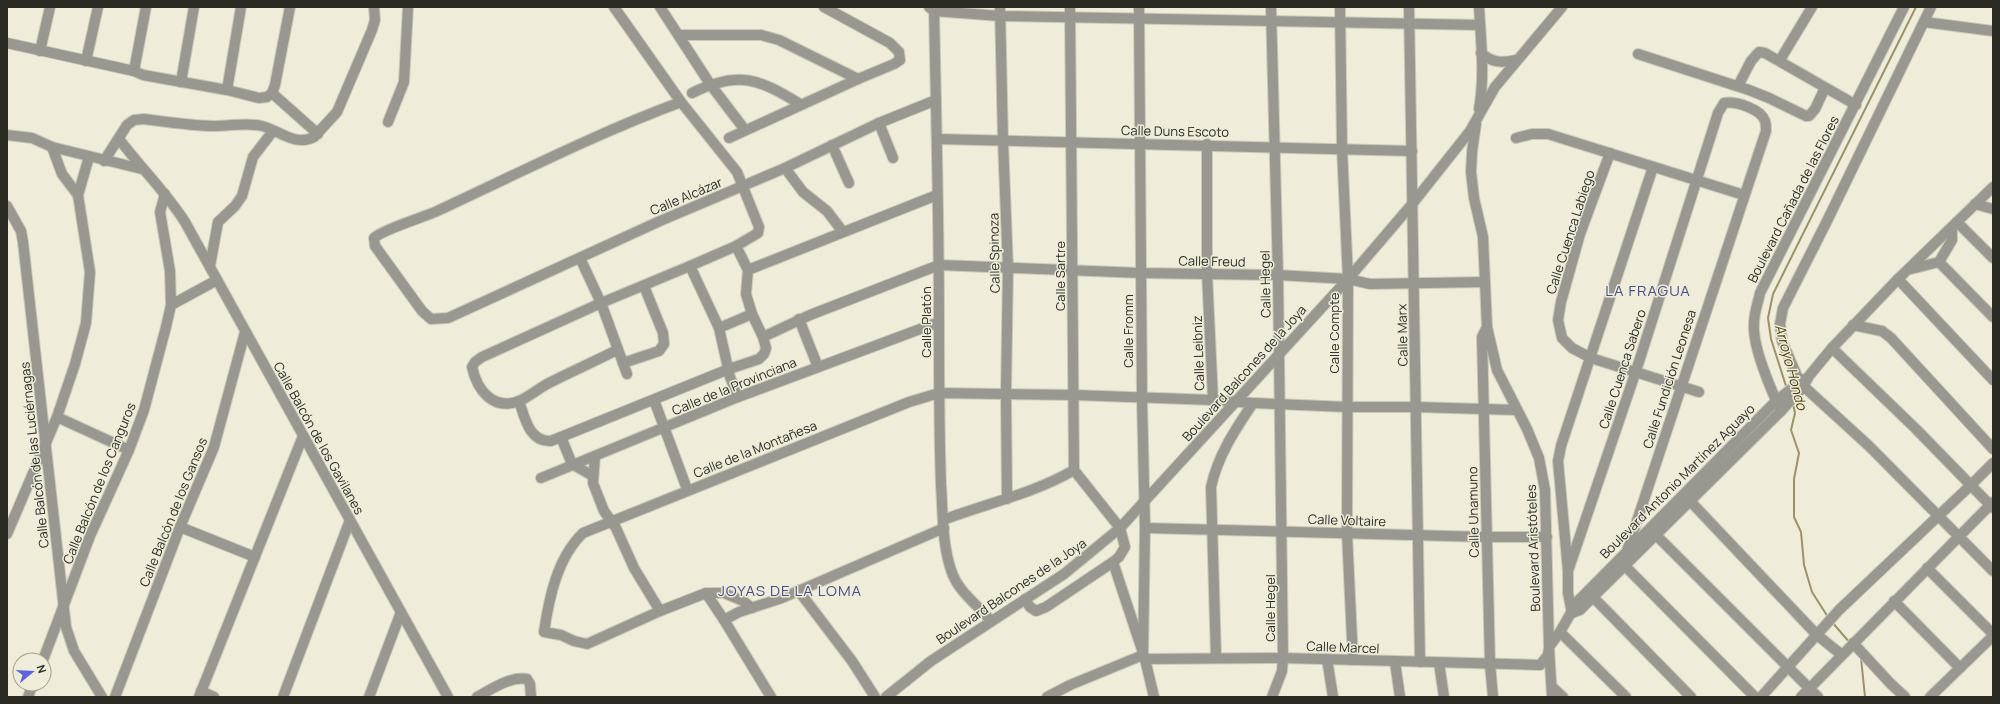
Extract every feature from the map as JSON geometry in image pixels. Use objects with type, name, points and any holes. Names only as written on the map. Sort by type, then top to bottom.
[{"type":"street","points":[[40,52],[50,7]]},
{"type":"street","points":[[86,61],[98,7]]},
{"type":"street","points":[[134,71],[146,7]]},
{"type":"street","points":[[181,82],[194,7]]},
{"type":"street","points":[[227,90],[241,7]]},
{"type":"street","points":[[7,43],[40,52],[134,71],[143,75],[227,90],[259,98],[267,97],[272,93],[279,71],[290,7]]},
{"type":"street","points":[[104,161],[127,125],[134,120],[144,119],[215,126],[247,124],[260,125],[288,138],[309,140],[318,134],[337,112],[372,30],[375,20],[374,7]]},
{"type":"street","points":[[388,122],[404,82],[408,7]]},
{"type":"street","points":[[614,7],[681,102],[729,161],[736,172],[760,230],[758,233],[736,246],[601,303],[482,357],[475,362],[472,367],[474,375],[484,394],[499,403],[519,401],[545,385],[617,350]]},
{"type":"street","points":[[660,7],[710,84],[745,130]]},
{"type":"street","points":[[729,138],[800,104],[898,62],[901,56],[899,52],[884,39],[824,7]]},
{"type":"street","name":"Calle Fromm","points":[[1139,7],[1142,398],[1145,502],[1144,657]]},
{"type":"street","name":"Calle Hegel","points":[[1271,7],[1278,275],[1278,353],[1283,530],[1284,658],[1282,671],[1272,697]]},
{"type":"street","name":"Calle Compte","points":[[1340,7],[1342,148],[1348,280],[1347,533],[1353,660]]},
{"type":"street","name":"Calle Marx","points":[[1409,7],[1420,662]]},
{"type":"street","name":"Boulevard Aristóteles","points":[[1479,7],[1482,92],[1473,138],[1472,172],[1474,198],[1483,237],[1487,327],[1497,370],[1527,429],[1542,470],[1546,490],[1549,647],[1552,694]]},
{"type":"street","name":"Boulevard Balcones de la Joya","points":[[886,697],[931,661],[1064,574],[1120,528],[1235,403],[1278,353],[1348,280],[1413,203],[1470,131],[1494,87],[1562,7]]},
{"type":"street","points":[[1780,60],[1812,7]]},
{"type":"street","name":"Boulevard Cañada de las Flores","points":[[1781,411],[1776,401],[1754,335],[1754,324],[1760,293],[1904,7]]},
{"type":"street","points":[[1932,7],[1783,308],[1780,324],[1782,341],[1794,391],[1847,425],[1940,516],[1993,571]]},
{"type":"street","points":[[932,8],[1070,12],[1139,19],[1271,20],[1480,25]]},
{"type":"street","name":"Calle Platón","points":[[932,8],[937,139],[939,393],[943,524],[950,564],[957,585],[963,593],[979,606],[991,621]]},
{"type":"street","name":"Calle Spinoza","points":[[1000,11],[1008,268],[1006,393],[1007,499]]},
{"type":"street","name":"Calle Sartre","points":[[1070,12],[1074,470]]},
{"type":"street","points":[[1924,22],[1993,31]]},
{"type":"street","points":[[679,35],[761,35],[779,40],[858,79]]},
{"type":"street","points":[[1738,86],[1751,60],[1759,52],[1765,52],[1856,105]]},
{"type":"street","points":[[1481,53],[1488,60],[1496,62],[1506,63],[1516,60]]},
{"type":"street","points":[[1638,54],[1738,86],[1769,98],[1806,116],[1809,116],[1815,109],[1825,88]]},
{"type":"street","points":[[692,93],[710,84],[732,80],[761,83],[772,87],[800,104]]},
{"type":"street","points":[[272,93],[318,134]]},
{"type":"street","name":"Calle Alcázar","points":[[681,102],[621,125],[401,226],[377,235],[374,238],[376,246],[422,312],[431,319],[448,318],[660,221],[785,168],[879,123],[936,100]]},
{"type":"street","name":"Calle Fundición Leonesa","points":[[1627,551],[1680,386],[1766,131],[1766,125],[1763,117],[1750,109],[1728,103],[1722,106]]},
{"type":"street","name":"Calle Cuenca Sabero","points":[[1568,571],[1636,371],[1722,106]]},
{"type":"street","points":[[879,123],[893,158]]},
{"type":"street","points":[[210,266],[218,222],[235,206],[242,196],[253,157],[272,131]]},
{"type":"street","points":[[1516,138],[1532,134],[1548,134],[1744,195]]},
{"type":"street","points":[[7,135],[32,138],[52,147],[104,161],[142,169]]},
{"type":"street","name":"Calle Balcón de los Gavilanes","points":[[119,139],[142,169],[165,194],[185,222],[448,697]]},
{"type":"street","name":"Calle Duns Escoto","points":[[937,139],[1072,143],[1207,144],[1412,151]]},
{"type":"street","name":"Calle Leibniz","points":[[1207,144],[1208,273],[1213,400],[1235,403],[1347,407],[1416,407],[1517,410]]},
{"type":"street","points":[[832,145],[849,183]]},
{"type":"street","points":[[52,147],[62,174],[78,195]]},
{"type":"street","name":"Calle Cuenca Labiego","points":[[1610,153],[1580,234],[1566,284],[1558,320],[1562,338],[1572,348],[1591,358],[1699,392]]},
{"type":"street","points":[[7,534],[57,417],[76,364],[86,323],[90,272],[78,195],[89,157]]},
{"type":"street","points":[[1572,612],[1568,593],[1568,571],[1558,461],[1561,446],[1653,167]]},
{"type":"street","points":[[785,168],[803,192],[828,211],[843,232]]},
{"type":"street","name":"Boulevard Antonio Martínez Aguayo","points":[[1572,612],[1580,610],[1781,411],[1794,391],[1853,325],[1993,187]]},
{"type":"street","name":"Calle Balcón de los Canguros","points":[[46,652],[90,536],[129,450],[144,410],[171,306],[170,270],[160,212],[165,194]]},
{"type":"street","points":[[748,270],[938,195]]},
{"type":"street","points":[[1976,204],[1993,209]]},
{"type":"street","name":"Calle Balcón de las Luciérnagas","points":[[7,206],[20,231],[23,242],[66,626],[74,651],[102,697]]},
{"type":"street","points":[[1954,225],[1993,258]]},
{"type":"street","points":[[1910,269],[1938,262],[1952,240],[1954,225]]},
{"type":"street","points":[[519,401],[533,436],[546,441],[561,437],[729,369],[759,360],[766,348],[763,337],[752,314],[746,294],[748,270],[736,246]]},
{"type":"street","points":[[580,258],[601,303],[627,374]]},
{"type":"street","points":[[1938,262],[1993,317]]},
{"type":"street","points":[[690,266],[719,328],[730,377],[738,397]]},
{"type":"street","points":[[763,337],[799,319],[939,266]]},
{"type":"street","name":"Calle Freud","points":[[939,266],[1141,273],[1278,275],[1348,280],[1370,284],[1484,282]]},
{"type":"street","points":[[1898,279],[1993,380]]},
{"type":"street","points":[[171,306],[217,280]]},
{"type":"street","points":[[623,364],[659,351],[664,344],[665,339],[644,286]]},
{"type":"street","points":[[719,328],[752,314]]},
{"type":"street","points":[[799,319],[818,367]]},
{"type":"street","name":"Calle de la Provinciana","points":[[540,478],[738,397],[939,322]]},
{"type":"street","points":[[1853,325],[1882,331],[1891,338],[1993,449]]},
{"type":"street","name":"Calle Unamuno","points":[[1487,327],[1482,337],[1486,537],[1490,664],[1493,697]]},
{"type":"street","name":"Calle Balcón de los Gansos","points":[[115,697],[180,527],[214,447],[245,332]]},
{"type":"street","points":[[1800,697],[1959,536],[1992,505],[1832,348]]},
{"type":"street","name":"Boulevard Antonio Martínez Aguayo","points":[[1549,647],[1560,632],[1577,602],[1776,401],[1794,391]]},
{"type":"street","name":"Calle de la Montañesa","points":[[660,611],[587,644],[574,641],[561,635],[544,632],[550,600],[563,559],[574,542],[583,533],[909,402],[939,393],[1006,393],[1213,400]]},
{"type":"street","points":[[654,400],[688,490]]},
{"type":"street","points":[[1216,657],[1211,487],[1215,468],[1224,449],[1253,403]]},
{"type":"street","points":[[57,417],[129,450]]},
{"type":"street","points":[[214,697],[200,694],[303,436]]},
{"type":"street","points":[[561,437],[572,464],[592,476]]},
{"type":"street","points":[[595,456],[592,476],[593,483],[604,512],[612,521],[634,568],[660,611],[706,593],[724,593],[743,601],[752,608]]},
{"type":"street","points":[[1761,697],[1788,669],[1839,610],[1972,486],[1993,463]]},
{"type":"street","points":[[724,620],[771,602],[943,524],[1055,481],[1074,470],[1120,528],[1125,547],[1119,557],[1113,562],[1041,609],[1034,610],[1025,599]]},
{"type":"street","points":[[1690,501],[1817,635],[1849,648],[1906,697]]},
{"type":"street","points":[[283,697],[350,520]]},
{"type":"street","points":[[180,527],[255,556]]},
{"type":"street","name":"Calle Voltaire","points":[[1145,528],[1283,530],[1486,537],[1547,537]]},
{"type":"street","points":[[1656,535],[1788,669],[1818,697]]},
{"type":"street","points":[[1113,562],[1144,657],[1154,697]]},
{"type":"street","points":[[1625,566],[1755,697]]},
{"type":"street","points":[[1928,568],[1993,635],[1930,697]]},
{"type":"street","points":[[798,590],[852,661],[875,697]]},
{"type":"street","points":[[706,593],[771,697]]},
{"type":"street","points":[[1593,597],[1691,697]]},
{"type":"street","points":[[1894,601],[1960,668]]},
{"type":"street","points":[[369,697],[401,612]]},
{"type":"street","points":[[1560,632],[1626,697]]},
{"type":"street","name":"Boulevard Aristóteles","points":[[1540,665],[1548,655],[1549,647]]},
{"type":"street","points":[[1047,697],[1070,685],[1144,657]]},
{"type":"street","name":"Calle Marcel","points":[[1144,657],[1284,658],[1540,665]]},
{"type":"street","points":[[1327,659],[1333,697]]},
{"type":"street","points":[[1395,662],[1400,697]]},
{"type":"street","points":[[1439,663],[1444,697]]},
{"type":"street","points":[[1540,665],[1547,672],[1552,694],[1563,697]]},
{"type":"street","points":[[477,697],[493,688],[518,678],[527,679],[530,684],[531,697]]},
{"type":"street","points":[[1148,697],[1149,679]]},
{"type":"waterway","name":"Arroyo Hondo","points":[[1787,389],[1771,339],[1768,318],[1773,294],[1916,7]]},
{"type":"waterway","name":"Arroyo Hondo","points":[[1793,404],[1795,413],[1791,430],[1799,453],[1794,479],[1794,517],[1801,532],[1804,565],[1812,592],[1828,617]]},
{"type":"waterway","name":"Arroyo Hondo","points":[[1832,622],[1850,643]]},
{"type":"waterway","name":"Arroyo Hondo","points":[[1861,658],[1865,697]]},
{"type":"district","name":"LA FRAGUA","points":[[1648,291]]},
{"type":"district","name":"JOYAS DE LA LOMA","points":[[790,591]]}]
